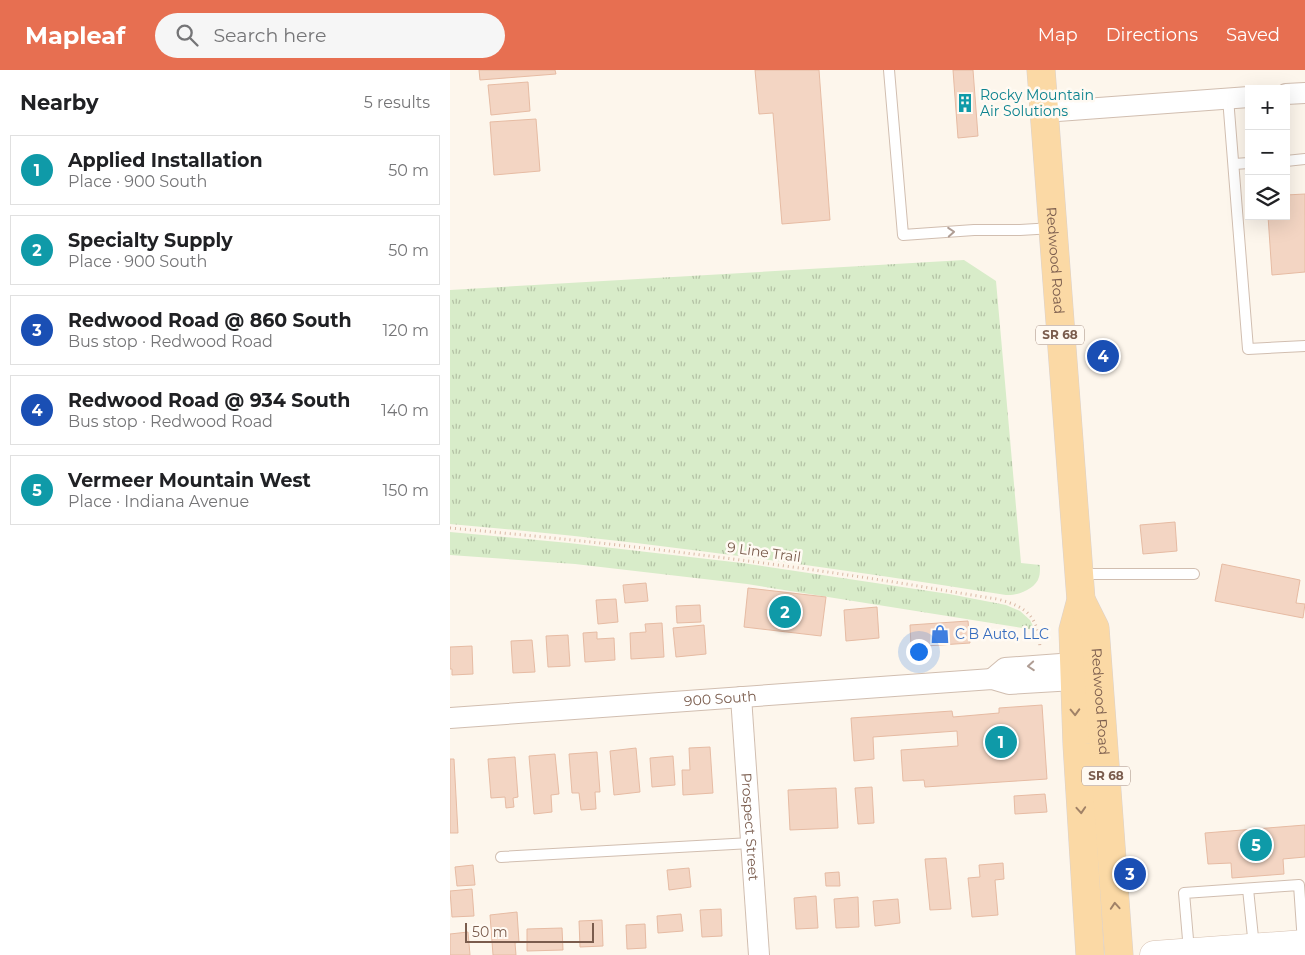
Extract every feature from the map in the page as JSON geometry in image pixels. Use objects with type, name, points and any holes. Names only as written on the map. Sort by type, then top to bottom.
[{"type":"main road","name":"Redwood Road","points":[[1041,70],[1079,587],[1073,630],[1074,672],[1090,955]]},
{"type":"main road","name":"Redwood Road","points":[[1079,587],[1095,628],[1119,955]]},
{"type":"street","points":[[1290,94],[1305,93]]},
{"type":"street","points":[[1044,112],[1245,97]]},
{"type":"street","name":"900 South","points":[[450,718],[992,679],[1005,668],[1074,672]]},
{"type":"street","name":"Prospect Street","points":[[741,697],[759,955]]},
{"type":"street","points":[[1154,955],[1268,950],[1304,944]]},
{"type":"lane","points":[[889,70],[902,235],[974,230],[1052,228]]},
{"type":"lane","points":[[1228,98],[1248,349],[1305,346]]},
{"type":"lane","points":[[1290,161],[1305,159]]},
{"type":"lane","points":[[1234,164],[1245,163]]},
{"type":"lane","points":[[1079,587],[1194,574]]},
{"type":"lane","points":[[501,857],[751,843]]},
{"type":"lane","points":[[1201,953],[1184,893],[1299,885],[1304,944]]},
{"type":"lane","points":[[1248,889],[1268,950]]},
{"type":"path","name":"9 Line Trail","points":[[450,528],[593,542],[735,560],[883,580],[997,599],[1015,605],[1031,616],[1038,627],[1040,652]]},
{"type":"green space","points":[[964,260],[996,281],[1021,563],[1040,565],[1040,574],[1037,581],[1026,591],[1006,595],[728,555],[520,530],[450,524],[450,290]]},
{"type":"green space","points":[[450,532],[569,543],[742,563],[949,594],[1006,605],[1020,611],[1030,620],[1035,630],[747,584],[575,564],[450,555]]},
{"type":"building","points":[[479,70],[555,70],[556,74],[480,80]]},
{"type":"building","points":[[755,70],[819,70],[830,220],[782,224],[773,113],[759,114]]},
{"type":"building","name":"Rocky Mountain Air Solutions","points":[[953,70],[973,70],[978,136],[958,138]]},
{"type":"building","points":[[528,82],[530,111],[491,115],[488,85]]},
{"type":"building","points":[[536,119],[540,171],[494,175],[490,122]]},
{"type":"building","points":[[1305,194],[1305,272],[1272,275],[1268,220],[1290,220],[1290,195]]},
{"type":"building","points":[[1175,522],[1177,551],[1143,554],[1140,525]]},
{"type":"building","points":[[1222,564],[1300,580],[1296,603],[1305,604],[1303,618],[1215,601]]},
{"type":"building","points":[[646,583],[648,601],[625,603],[623,585]]},
{"type":"building","points":[[748,588],[826,597],[821,636],[744,627]]},
{"type":"building","points":[[616,599],[618,622],[598,624],[596,600]]},
{"type":"building","points":[[700,605],[701,622],[677,623],[676,606]]},
{"type":"building","points":[[877,607],[879,638],[846,641],[844,610]]},
{"type":"building","name":"C B Auto, LLC","points":[[968,621],[970,643],[911,647],[910,625]]},
{"type":"building","points":[[662,623],[664,657],[631,659],[630,633],[646,632],[645,624]]},
{"type":"building","points":[[704,625],[706,654],[676,657],[673,628]]},
{"type":"building","points":[[597,632],[597,639],[614,638],[615,660],[585,662],[583,633]]},
{"type":"building","points":[[568,635],[570,666],[548,667],[546,636]]},
{"type":"building","points":[[532,640],[535,672],[513,673],[511,641]]},
{"type":"building","points":[[472,646],[473,674],[452,675],[452,669],[450,669],[450,647]]},
{"type":"building","points":[[1042,705],[1047,779],[925,787],[924,780],[903,781],[901,750],[958,746],[957,731],[873,737],[874,759],[854,761],[851,718],[952,711],[953,717],[999,713],[999,708]]},
{"type":"building","points":[[710,747],[713,793],[683,795],[682,770],[690,770],[689,748]]},
{"type":"building","points":[[636,748],[640,792],[614,795],[610,751]]},
{"type":"building","points":[[597,752],[600,792],[595,792],[596,809],[581,810],[579,793],[572,793],[569,754]]},
{"type":"building","points":[[555,754],[559,794],[551,795],[552,812],[534,814],[529,756]]},
{"type":"building","points":[[673,756],[675,785],[652,787],[650,758]]},
{"type":"building","points":[[515,757],[518,797],[513,798],[514,807],[506,808],[505,797],[491,798],[488,759]]},
{"type":"building","points":[[450,759],[454,759],[458,833],[450,833]]},
{"type":"building","points":[[872,787],[874,823],[858,824],[855,788]]},
{"type":"building","points":[[836,788],[838,828],[790,830],[788,790]]},
{"type":"building","points":[[1045,794],[1047,812],[1015,814],[1014,796]]},
{"type":"building","points":[[1305,825],[1305,857],[1283,859],[1284,874],[1232,878],[1231,863],[1208,864],[1205,833]]},
{"type":"building","points":[[946,858],[951,909],[930,910],[925,859]]},
{"type":"building","points":[[1003,863],[1004,879],[995,880],[998,915],[972,917],[968,878],[980,877],[979,865]]},
{"type":"building","points":[[473,865],[475,885],[457,886],[455,867]]},
{"type":"building","points":[[689,868],[691,887],[669,890],[667,870]]},
{"type":"building","points":[[839,872],[840,886],[826,886],[825,873]]},
{"type":"building","points":[[472,889],[474,916],[452,917],[450,891]]},
{"type":"building","points":[[816,896],[818,928],[796,929],[794,898]]},
{"type":"building","points":[[858,897],[859,927],[836,928],[834,899]]},
{"type":"building","points":[[898,899],[900,923],[875,926],[873,901]]},
{"type":"building","points":[[721,909],[722,936],[702,937],[700,910]]},
{"type":"building","points":[[517,912],[519,942],[515,943],[516,955],[493,955],[490,915]]},
{"type":"building","points":[[681,914],[683,931],[658,933],[657,916]]},
{"type":"building","points":[[602,920],[603,946],[580,947],[579,921]]},
{"type":"building","points":[[645,924],[646,948],[627,949],[626,925]]},
{"type":"building","points":[[562,928],[563,950],[527,951],[527,929]]},
{"type":"building","points":[[468,932],[470,955],[450,955],[450,934]]},
{"type":"place","name":"Rocky Mountain Air Solutions","points":[[965,103]]},
{"type":"place","name":"Redwood Road @ 934 South","points":[[1103,356]]},
{"type":"place","name":"Specialty Supply","points":[[785,612]]},
{"type":"place","name":"C B Auto, LLC","points":[[940,634]]},
{"type":"place","name":"Applied Installation","points":[[1001,742]]},
{"type":"place","name":"Vermeer Mountain West","points":[[1256,845]]},
{"type":"place","name":"Redwood Road @ 860 South","points":[[1130,874]]}]
